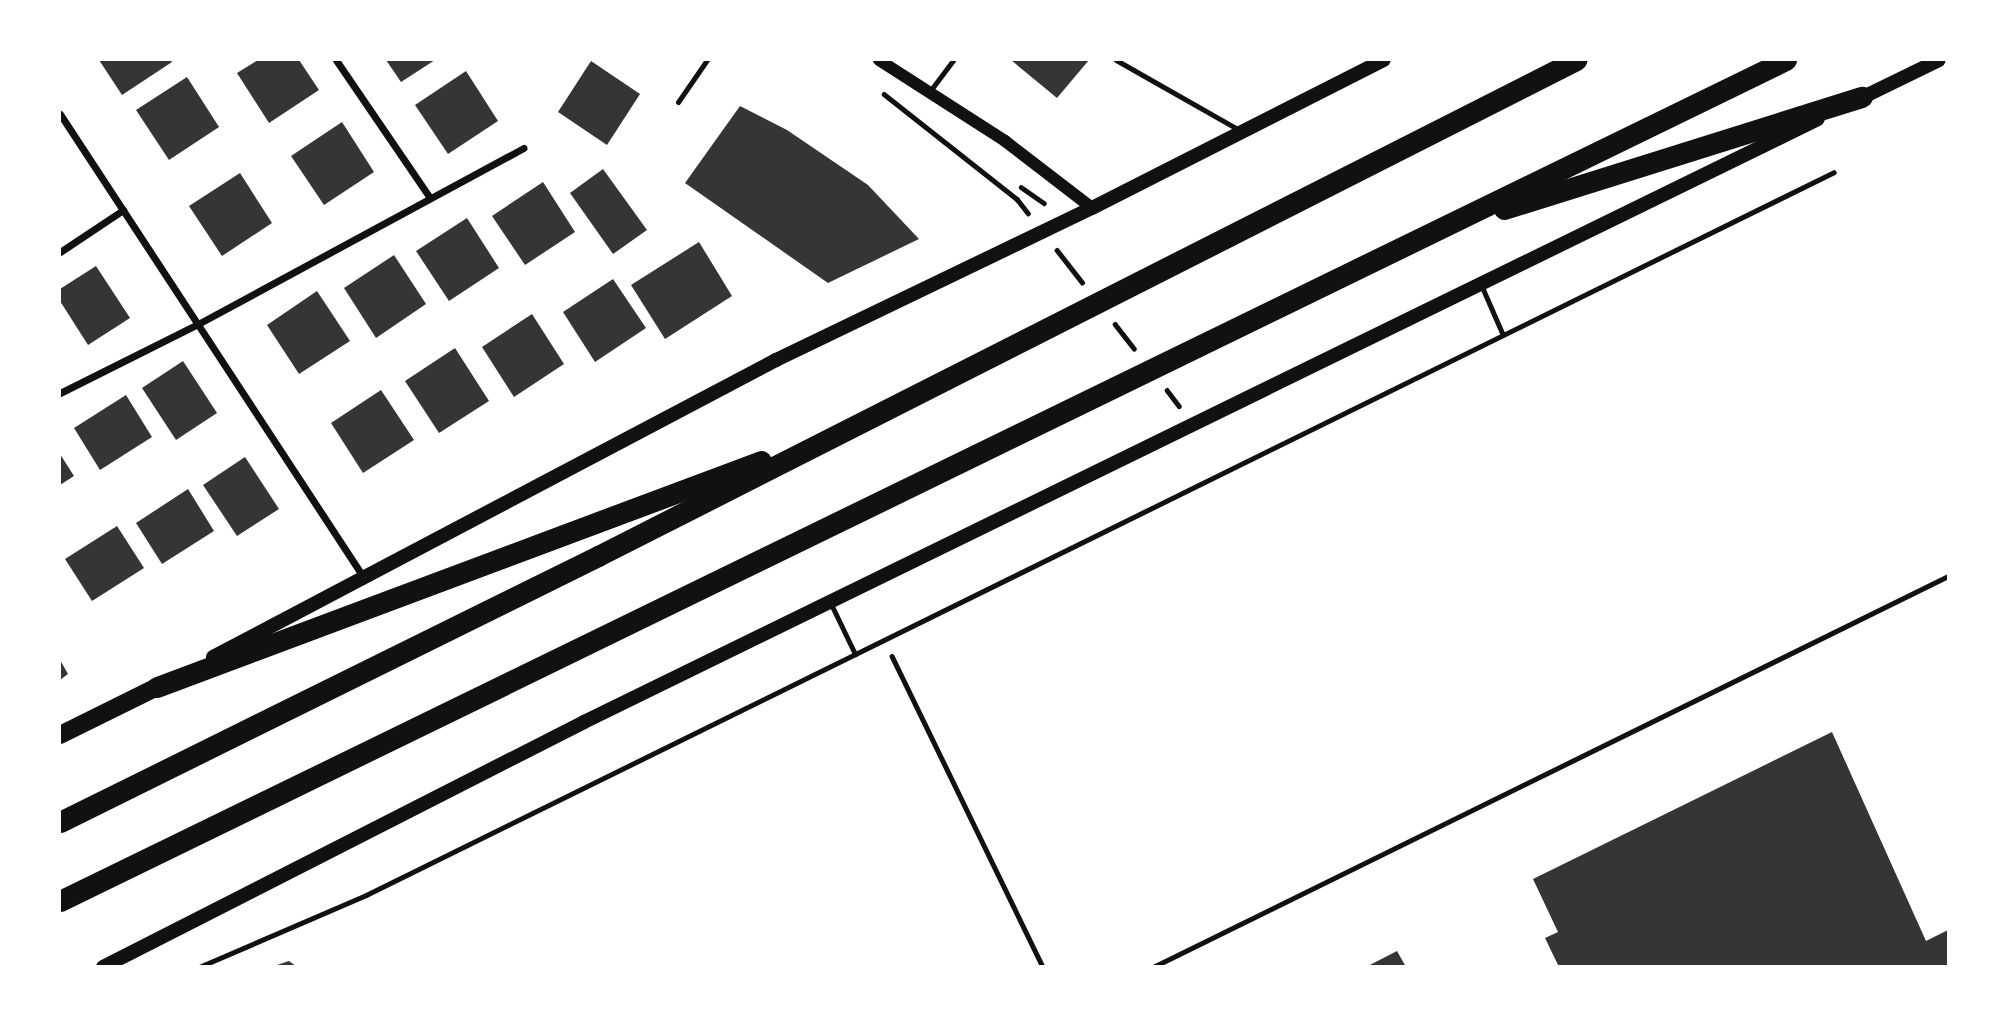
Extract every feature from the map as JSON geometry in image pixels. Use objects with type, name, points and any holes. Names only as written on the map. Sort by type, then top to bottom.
[{"type":"highway","points":[[60,822],[861,423],[1576,60]]},
{"type":"highway","points":[[60,901],[1786,60]]},
{"type":"highway","points":[[1439,229],[1862,97]]},
{"type":"highway","points":[[157,687],[861,423]]},
{"type":"main road","points":[[60,735],[157,687],[776,360],[1092,208],[1384,60]]},
{"type":"main road","points":[[103,967],[830,602],[1939,60]]},
{"type":"street","points":[[335,60],[430,198]]},
{"type":"street","points":[[879,60],[1005,141],[1092,208]]},
{"type":"street","points":[[60,114],[364,578]]},
{"type":"street","points":[[60,393],[198,324],[523,148]]},
{"type":"street","points":[[60,252],[123,210]]},
{"type":"lane","points":[[678,102],[708,60]]},
{"type":"lane","points":[[929,92],[953,60]]},
{"type":"lane","points":[[1116,60],[1242,131]]},
{"type":"lane","points":[[199,967],[366,895],[1834,172]]},
{"type":"lane","points":[[1481,285],[1503,335]]},
{"type":"lane","points":[[1153,967],[1948,576]]},
{"type":"lane","points":[[830,602],[855,654]]},
{"type":"path","points":[[880,92],[1017,199],[1034,220]]},
{"type":"path","points":[[1010,178],[1042,204]]},
{"type":"path","points":[[1051,242],[1084,285]]},
{"type":"path","points":[[1110,317],[1143,360]]},
{"type":"path","points":[[1160,381],[1185,413]]},
{"type":"path","points":[[884,640],[1043,967]]},
{"type":"building","points":[[99,60],[171,60],[172,62],[122,95]]},
{"type":"building","points":[[258,60],[299,60],[319,90],[269,123],[237,73]]},
{"type":"building","points":[[386,60],[435,60],[401,82]]},
{"type":"building","points":[[1011,60],[1089,60],[1057,98]]},
{"type":"building","points":[[591,61],[640,94],[607,145],[558,112]]},
{"type":"building","points":[[466,71],[498,121],[448,154],[415,105]]},
{"type":"building","points":[[187,77],[219,127],[169,160],[136,110]]},
{"type":"building","points":[[740,106],[787,130],[868,185],[919,239],[828,283],[685,183]]},
{"type":"building","points":[[342,122],[374,172],[324,205],[291,156]]},
{"type":"building","points":[[603,169],[647,230],[613,254],[570,193]]},
{"type":"building","points":[[240,173],[272,223],[222,256],[189,206]]},
{"type":"building","points":[[543,182],[575,232],[525,265],[492,216]]},
{"type":"building","points":[[467,218],[499,268],[449,301],[416,251]]},
{"type":"building","points":[[699,242],[732,296],[665,339],[631,285]]},
{"type":"building","points":[[394,255],[426,304],[376,338],[344,288]]},
{"type":"building","points":[[96,266],[130,318],[88,345],[60,301],[60,289]]},
{"type":"building","points":[[613,279],[646,328],[595,362],[563,312]]},
{"type":"building","points":[[317,291],[350,341],[299,374],[267,325]]},
{"type":"building","points":[[532,314],[564,364],[514,397],[482,347]]},
{"type":"building","points":[[455,348],[489,401],[439,433],[405,381]]},
{"type":"building","points":[[183,361],[217,413],[176,440],[142,388]]},
{"type":"building","points":[[381,390],[414,440],[363,473],[331,423]]},
{"type":"building","points":[[126,395],[152,437],[100,470],[74,428]]},
{"type":"building","points":[[60,454],[74,476],[60,485]]},
{"type":"building","points":[[245,457],[279,509],[237,536],[203,485]]},
{"type":"building","points":[[188,489],[214,531],[162,564],[136,523]]},
{"type":"building","points":[[117,526],[144,568],[92,601],[65,559]]},
{"type":"building","points":[[60,660],[68,674],[60,680]]},
{"type":"building","points":[[1832,732],[1926,941],[1948,930],[1948,967],[1559,967],[1545,938],[1558,932],[1533,879]]},
{"type":"building","points":[[1397,951],[1406,967],[1366,967]]},
{"type":"building","points":[[289,961],[297,967],[274,967],[274,966]]}]
